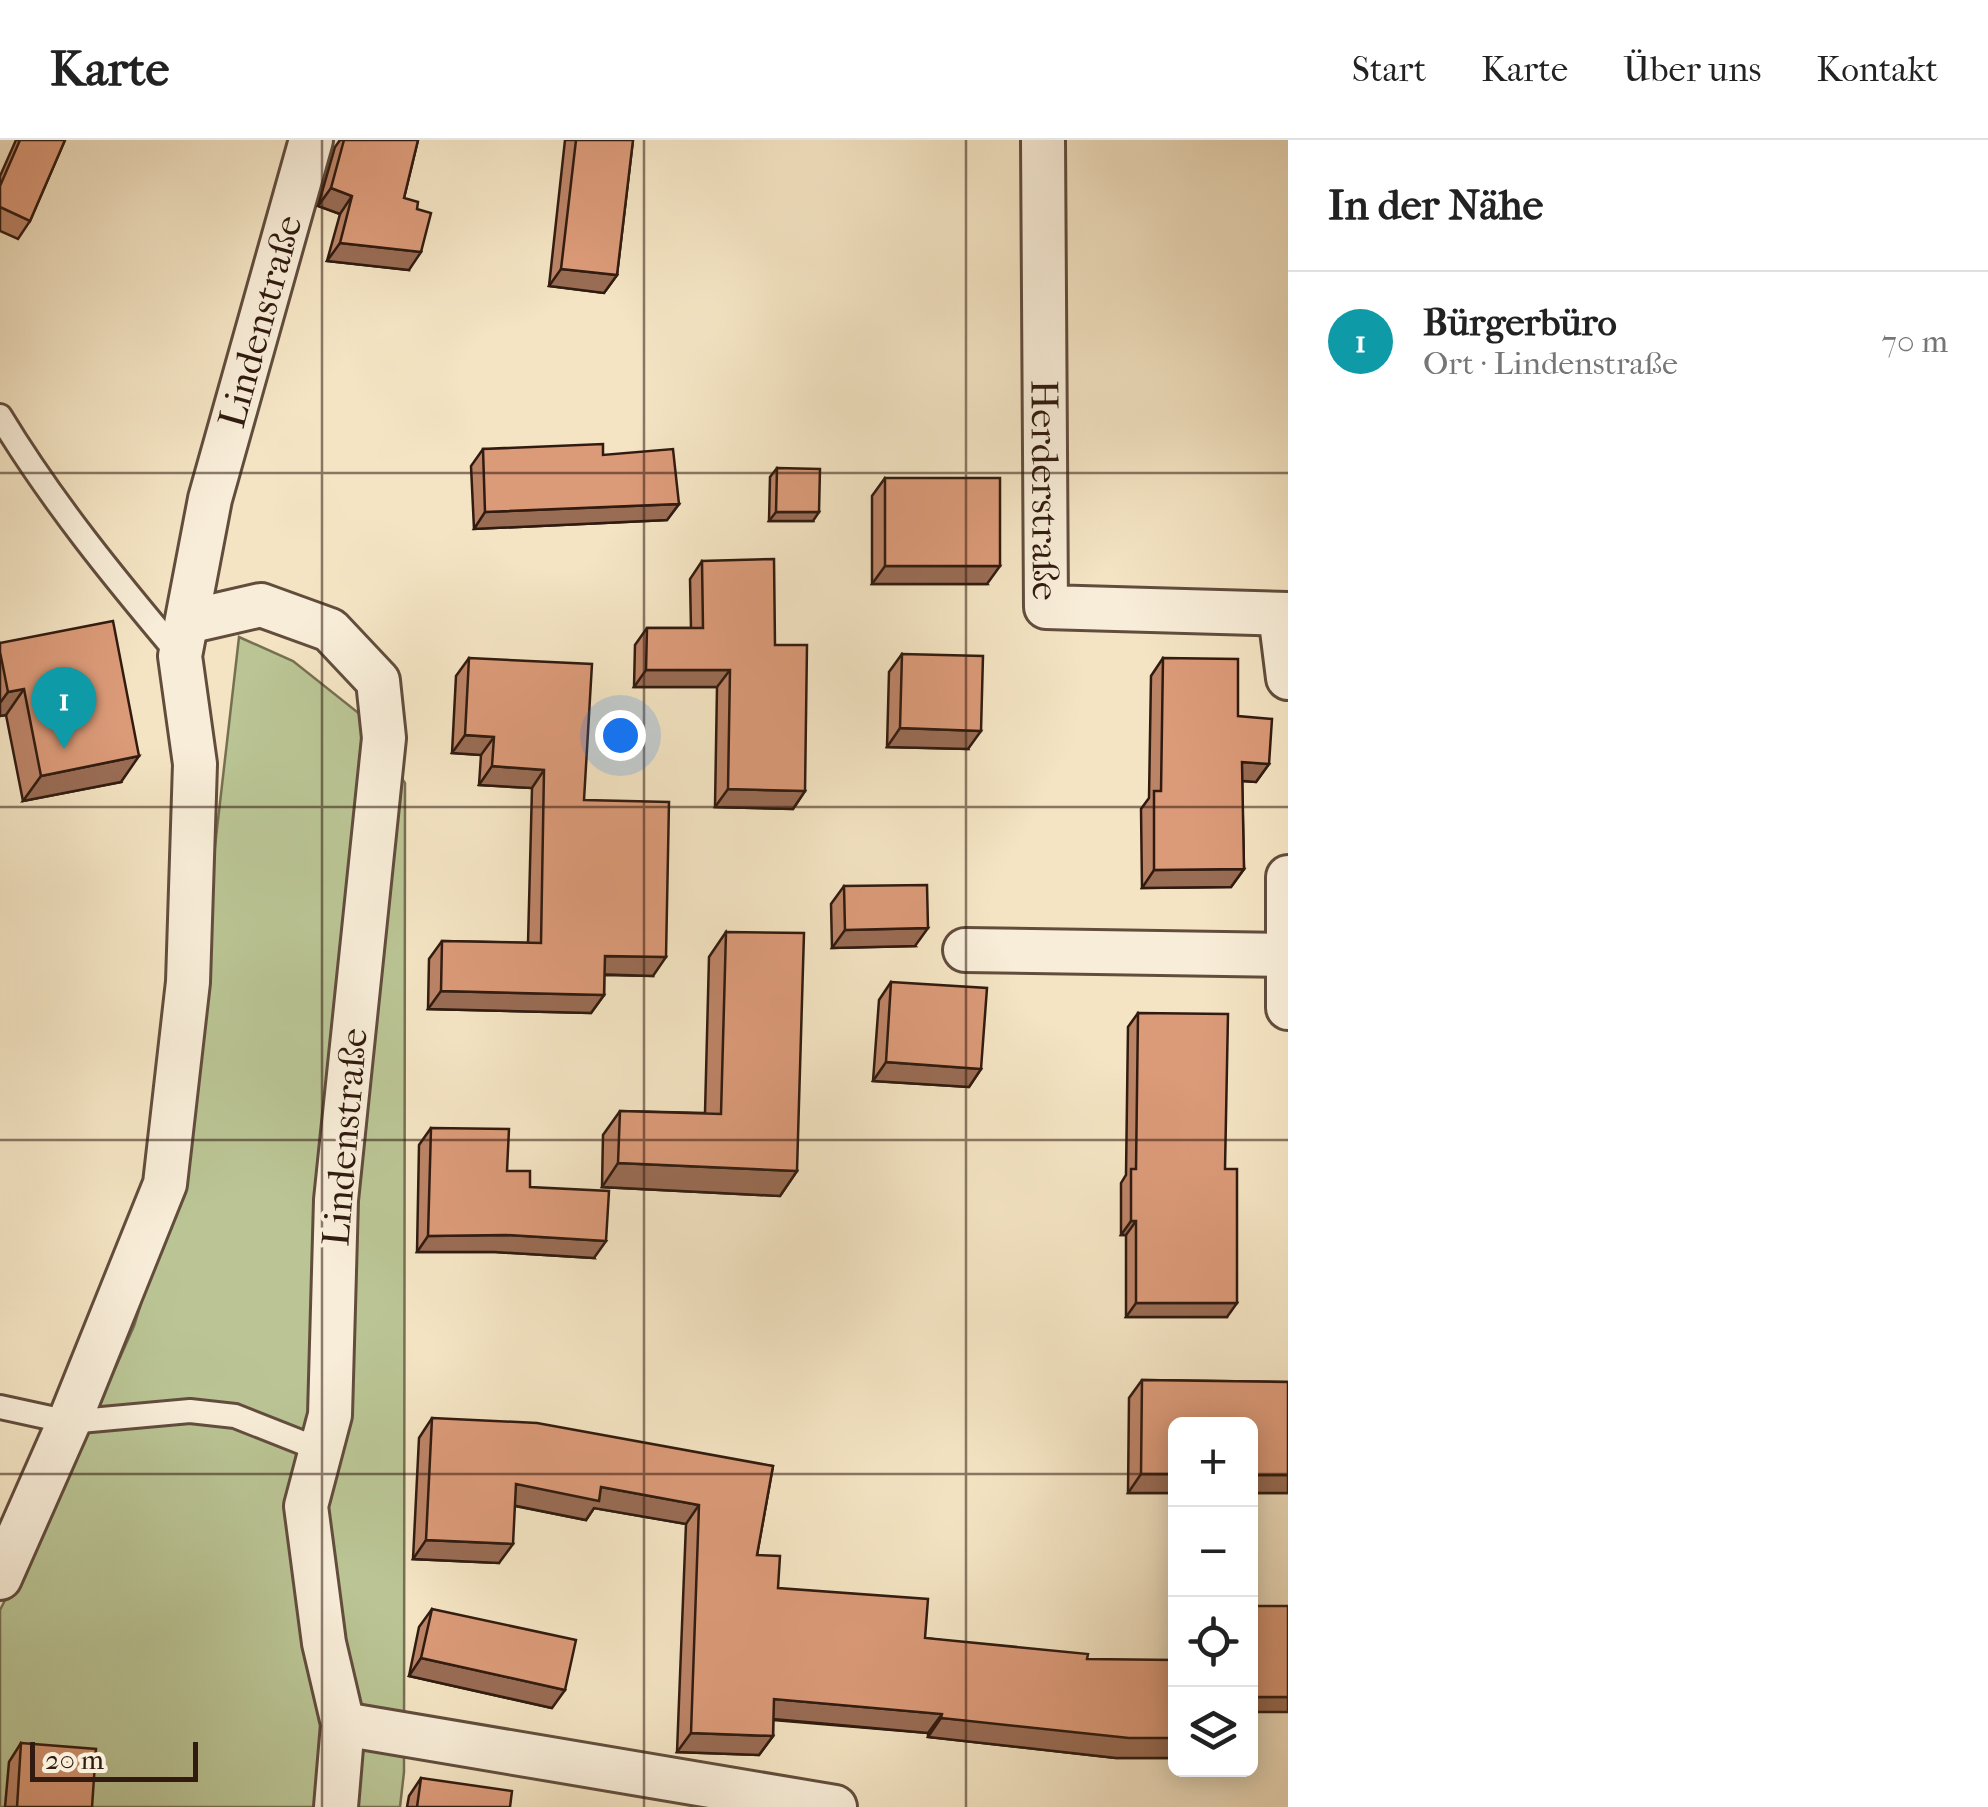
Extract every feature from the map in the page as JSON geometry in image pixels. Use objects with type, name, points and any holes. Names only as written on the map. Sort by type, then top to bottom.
[{"type":"street","name":"Lindenstraße","points":[[0,1578],[69,1422],[165,1184],[188,982],[195,764],[184,639],[210,499],[311,140]]},
{"type":"street","name":"Herderstraße","points":[[1043,140],[1046,607],[1284,614],[1288,678]]},
{"type":"street","name":"Lindenstraße","points":[[184,639],[261,604],[330,630],[378,681],[384,738],[336,1200],[330,1414],[306,1506],[324,1643],[343,1724],[336,1807]]},
{"type":"street","points":[[1288,876],[1288,1008]]},
{"type":"street","points":[[964,950],[1287,955]]},
{"type":"street","points":[[343,1724],[835,1807]]},
{"type":"lane","points":[[0,416],[30,466],[118,583],[184,639]]},
{"type":"lane","points":[[0,1407],[69,1422],[190,1411],[235,1416],[321,1450]]},
{"type":"green space","points":[[239,637],[293,661],[361,715],[405,783],[404,1772],[400,1807],[0,1807],[0,1610],[67,1477],[134,1326],[175,1195]]},
{"type":"building","points":[[20,140],[65,140],[30,221],[0,207],[0,186]]},
{"type":"building","points":[[344,140],[418,140],[404,198],[418,202],[417,209],[431,213],[421,252],[340,243],[352,196],[331,188]]},
{"type":"building","points":[[576,140],[633,140],[617,275],[561,269]]},
{"type":"building","points":[[603,444],[603,455],[673,449],[679,504],[485,512],[483,449]]},
{"type":"building","points":[[777,468],[820,469],[819,512],[776,512]]},
{"type":"building","points":[[885,478],[1000,478],[1000,566],[885,566]]},
{"type":"building","points":[[774,559],[775,645],[807,645],[805,791],[728,789],[730,670],[646,670],[647,628],[703,628],[702,561]]},
{"type":"building","points":[[113,621],[139,756],[41,776],[24,689],[8,692],[0,643]]},
{"type":"building","points":[[902,654],[983,656],[981,731],[900,728]]},
{"type":"building","points":[[469,658],[592,664],[584,800],[669,802],[666,957],[605,956],[604,995],[441,991],[442,941],[541,943],[544,770],[492,766],[494,737],[465,735]]},
{"type":"building","points":[[1163,658],[1238,659],[1238,716],[1272,719],[1269,764],[1242,762],[1244,869],[1154,870],[1154,791],[1161,791]]},
{"type":"building","points":[[927,885],[928,928],[845,930],[844,886]]},
{"type":"building","points":[[726,932],[804,933],[797,1171],[618,1163],[620,1111],[721,1114]]},
{"type":"building","points":[[891,982],[987,988],[981,1069],[886,1062]]},
{"type":"building","points":[[1138,1013],[1228,1014],[1225,1169],[1237,1169],[1237,1303],[1136,1303],[1136,1221],[1131,1221],[1131,1169],[1136,1169]]},
{"type":"building","points":[[431,1128],[509,1129],[507,1171],[530,1171],[530,1187],[609,1191],[606,1241],[506,1235],[428,1236]]},
{"type":"building","points":[[1142,1380],[1288,1382],[1288,1475],[1258,1475],[1258,1417],[1168,1417],[1168,1474],[1141,1474]]},
{"type":"building","points":[[432,1418],[537,1423],[773,1466],[757,1555],[780,1556],[778,1588],[928,1599],[925,1638],[1088,1654],[1087,1659],[1168,1660],[1168,1738],[1129,1738],[941,1718],[942,1714],[774,1699],[773,1736],[691,1733],[699,1505],[601,1487],[599,1501],[516,1484],[513,1544],[426,1540]]},
{"type":"building","points":[[1258,1606],[1288,1606],[1288,1697],[1258,1697]]},
{"type":"building","points":[[432,1609],[576,1640],[565,1690],[421,1658]]},
{"type":"building","points":[[21,1743],[96,1749],[92,1807],[17,1807]]},
{"type":"building","points":[[421,1778],[512,1791],[510,1807],[417,1807]]},
{"type":"place","name":"Bürgerbüro","points":[[64,749]]}]
